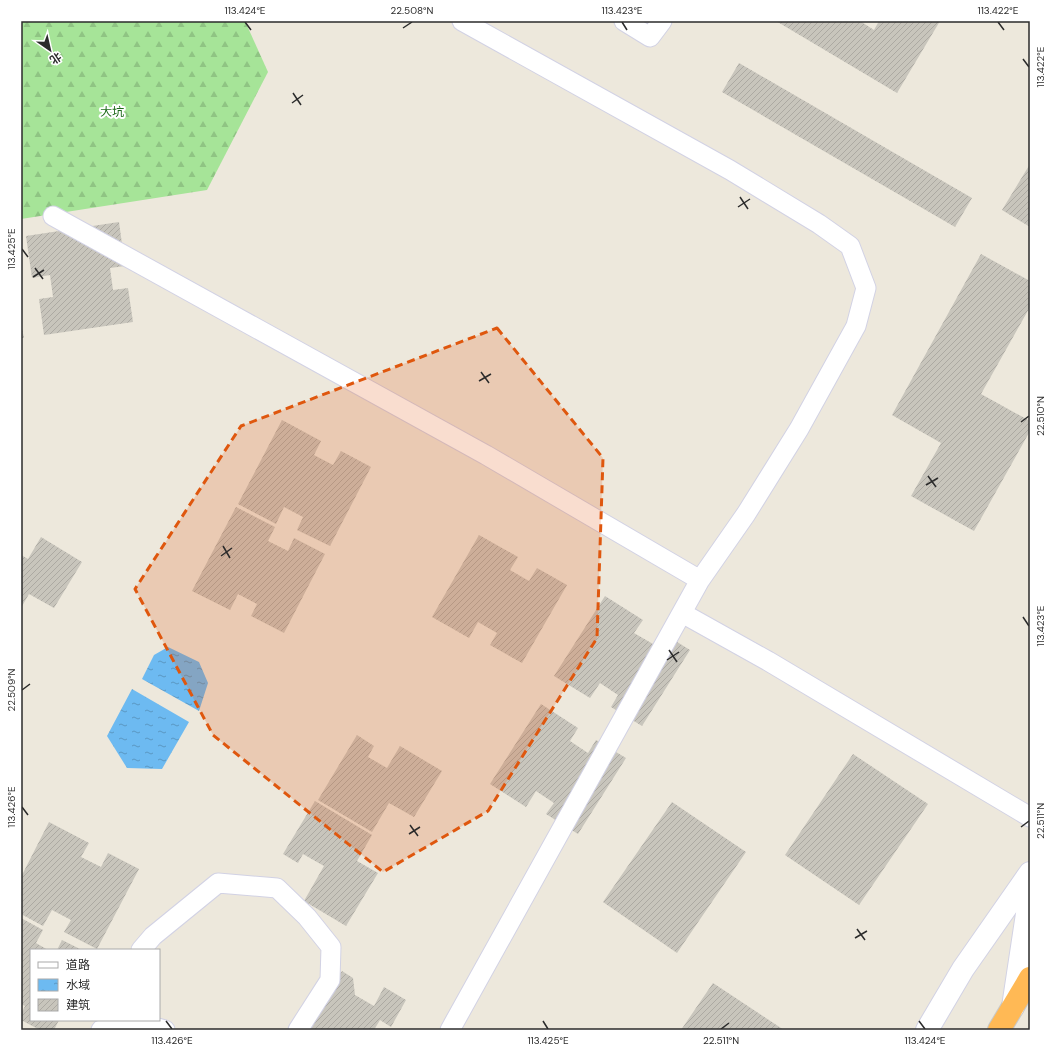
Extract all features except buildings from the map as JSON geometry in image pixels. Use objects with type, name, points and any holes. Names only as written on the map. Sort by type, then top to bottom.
[{"type":"highway","points":[[999,1030],[1030,978]]},
{"type":"street","points":[[450,1030],[700,580],[746,514],[799,429],[856,326],[866,288],[850,246],[819,224],[730,170],[462,21]]},
{"type":"street","points":[[624,21],[650,37],[662,21]]},
{"type":"street","points":[[53,216],[486,455],[700,580]]},
{"type":"street","points":[[682,613],[768,661],[1030,817]]},
{"type":"street","points":[[927,1030],[963,969],[1030,873]]},
{"type":"street","points":[[142,949],[153,936],[218,882],[277,888],[307,917],[331,947],[330,980],[298,1030]]},
{"type":"street","points":[[1013,1006],[1030,894]]},
{"type":"street","points":[[102,1030],[127,1022],[165,1030]]},
{"type":"highlighted area","points":[[497,328],[603,458],[597,638],[488,811],[383,872],[213,735],[135,589],[241,426]]},
{"type":"green space","name":"大坑","points":[[21,21],[245,21],[268,72],[207,190],[21,219]]},
{"type":"water","points":[[168,647],[199,662],[208,683],[199,711],[142,679],[154,655]]},
{"type":"water","points":[[132,689],[189,722],[162,769],[127,768],[107,736]]}]
